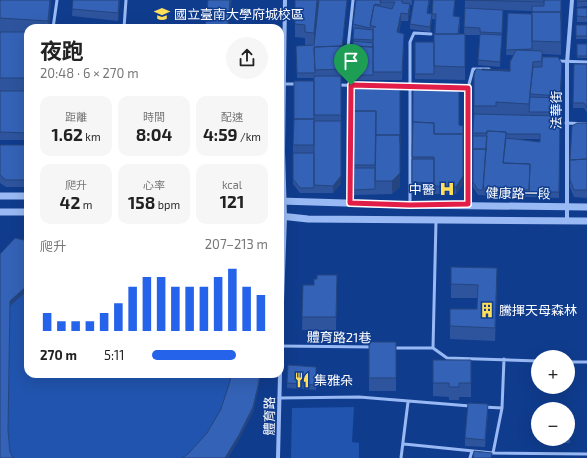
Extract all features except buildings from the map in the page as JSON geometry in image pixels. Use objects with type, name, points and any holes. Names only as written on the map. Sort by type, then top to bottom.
[{"type":"street","points":[[284,84],[285,0]]},
{"type":"street","name":"法華街","points":[[568,221],[566,123],[567,63],[572,0]]},
{"type":"street","points":[[0,196],[24,196]]},
{"type":"street","name":"健康路一段","points":[[284,201],[410,205],[468,204],[587,207]]},
{"type":"street","points":[[0,212],[24,212]]},
{"type":"street","name":"健康路一段","points":[[284,217],[308,219],[587,221]]},
{"type":"street","name":"體育路","points":[[278,458],[280,378]]},
{"type":"lane","points":[[54,24],[57,0]]},
{"type":"lane","points":[[124,24],[126,0]]},
{"type":"lane","points":[[350,203],[351,85],[348,57],[353,0]]},
{"type":"lane","points":[[410,205],[410,42],[414,33],[431,34]]},
{"type":"lane","points":[[552,60],[567,63],[587,62]]},
{"type":"lane","points":[[468,204],[468,88],[473,69],[495,70]]},
{"type":"lane","points":[[284,84],[299,84]]},
{"type":"lane","points":[[336,85],[409,85],[468,88]]},
{"type":"lane","points":[[566,123],[587,124]]},
{"type":"lane","points":[[436,219],[433,348],[447,358],[531,361]]},
{"type":"lane","name":"體育路21巷","points":[[284,346],[380,348]]},
{"type":"lane","name":"體育路21巷","points":[[387,348],[433,348]]},
{"type":"lane","points":[[493,453],[502,408],[504,360]]},
{"type":"lane","points":[[575,362],[587,362]]},
{"type":"lane","points":[[279,398],[358,397],[472,406]]},
{"type":"lane","points":[[401,458],[404,444],[408,402]]},
{"type":"lane","points":[[480,407],[502,408]]},
{"type":"lane","points":[[404,444],[493,453],[587,454]]},
{"type":"lane","points":[[470,458],[472,451]]},
{"type":"shaded area","points":[[24,248],[24,378],[260,378],[253,412],[228,458],[0,458],[0,259]]},
{"type":"shaded area","points":[[354,407],[352,442],[359,443],[359,458],[291,458],[292,408]]},
{"type":"place","name":"國立臺南大學府城校區","points":[[162,14]]},
{"type":"place","name":"中醫","points":[[447,189]]},
{"type":"place","name":"騰揮天母森林","points":[[487,310]]},
{"type":"place","name":"集雅朵","points":[[302,380]]},
{"type":"route","points":[[351,85],[409,85],[468,88],[468,204],[410,205],[350,203],[351,85]]}]
